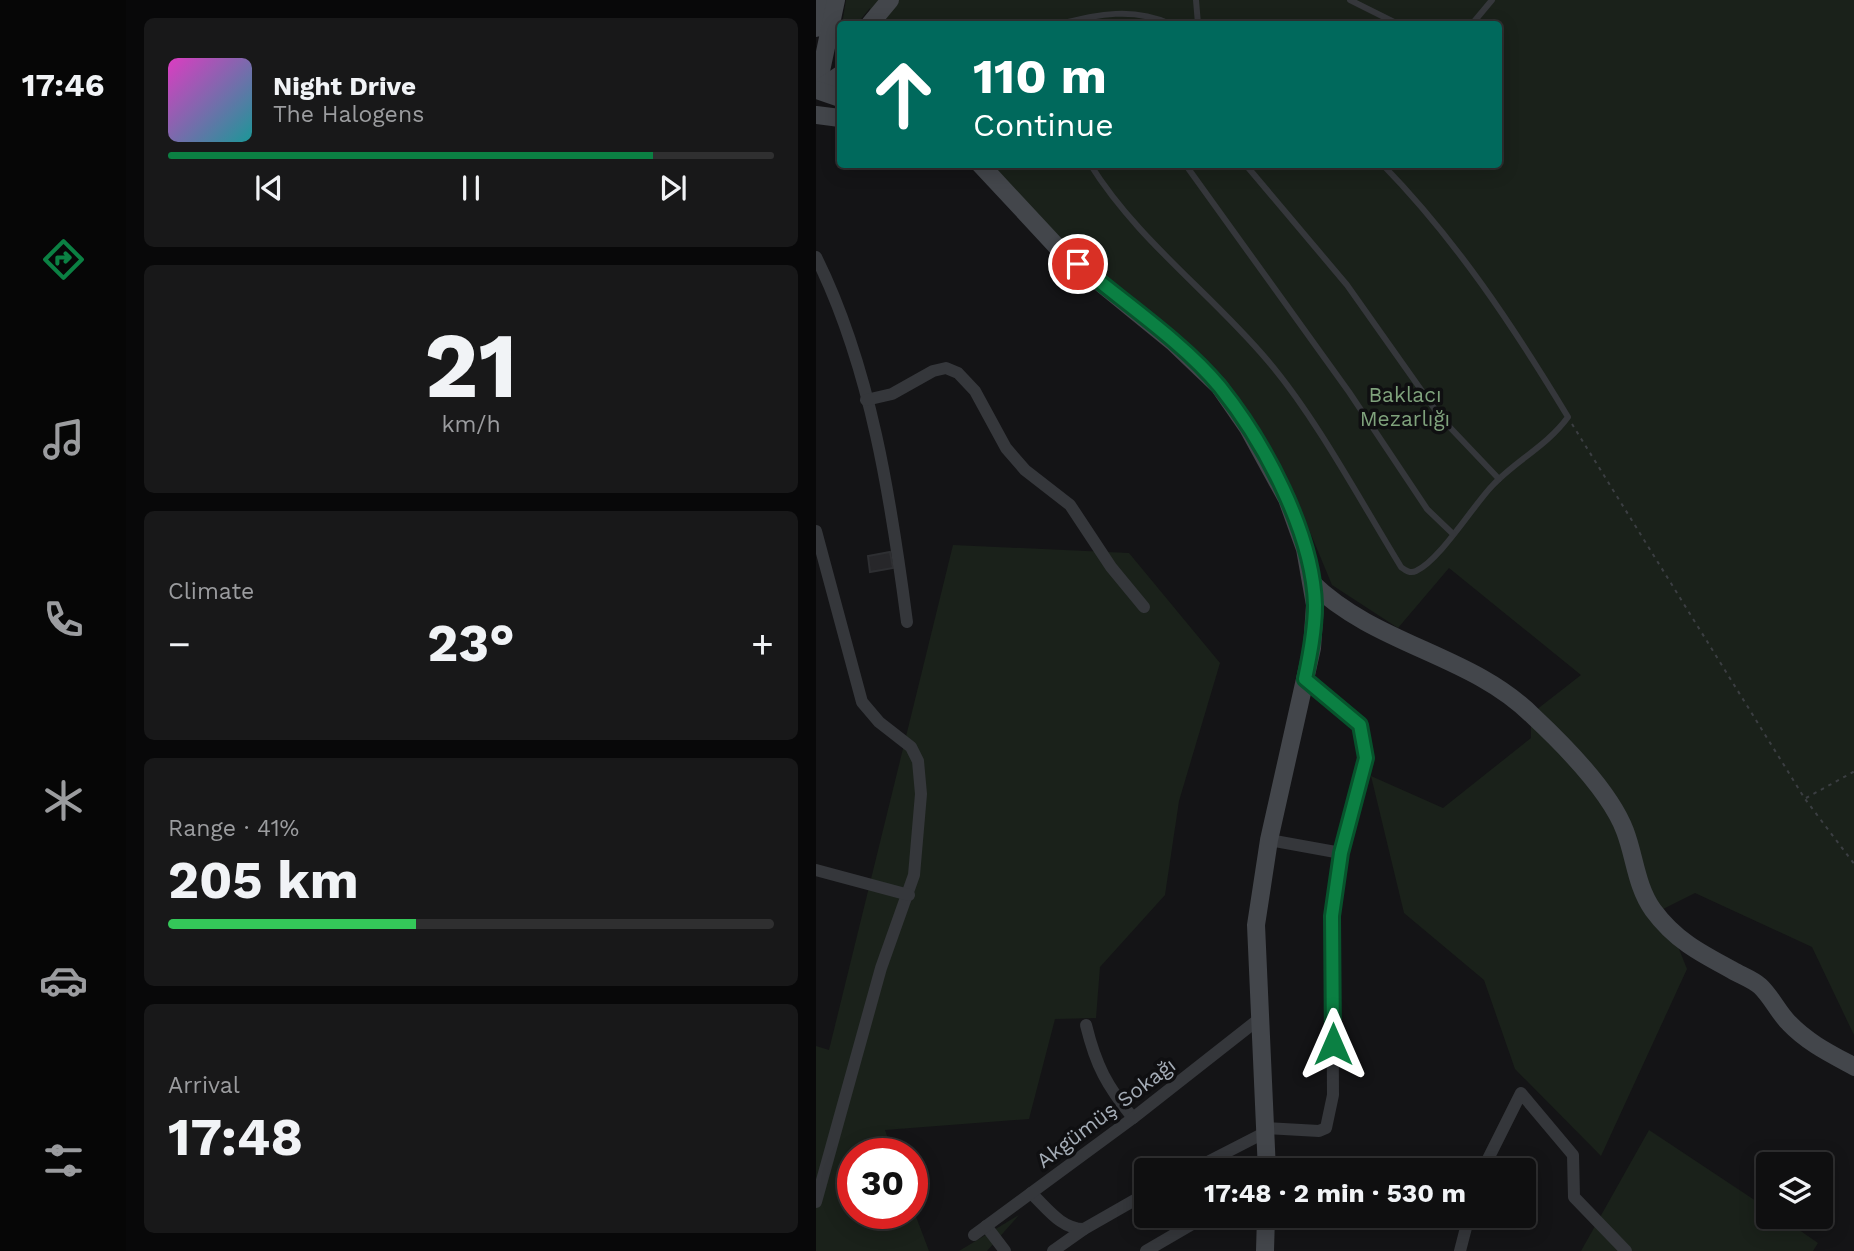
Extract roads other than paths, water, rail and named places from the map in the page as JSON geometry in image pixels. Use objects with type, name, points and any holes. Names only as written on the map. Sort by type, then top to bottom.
[{"type":"street","points":[[816,28],[822,0]]},
{"type":"street","points":[[816,110],[819,99],[816,89],[836,0]]},
{"type":"street","points":[[872,21],[890,0]]},
{"type":"street","points":[[816,89],[837,77]]},
{"type":"street","points":[[816,89],[837,97]]},
{"type":"street","points":[[816,115],[837,118]]},
{"type":"street","points":[[984,168],[1059,249],[1173,342],[1219,386],[1248,428],[1287,499],[1305,549],[1315,605],[1312,648],[1269,840],[1256,925],[1267,1158]]},
{"type":"street","points":[[816,257],[835,296],[866,400],[894,520],[907,622]]},
{"type":"street","points":[[866,400],[892,394],[933,371],[946,368],[958,373],[975,391],[1006,448],[1025,470],[1070,505],[1111,567],[1144,607]]},
{"type":"street","points":[[816,531],[862,702],[879,722],[911,747],[918,761],[921,794],[914,875],[909,895],[881,968],[816,1202]]},
{"type":"street","points":[[1312,583],[1342,610],[1373,629],[1429,652],[1491,685],[1531,714],[1607,796],[1625,830],[1636,875],[1651,908],[1677,939],[1760,986],[1788,1022],[1810,1042],[1854,1067]]},
{"type":"street","points":[[1214,1158],[1266,1130],[1319,1131],[1326,1128],[1330,1118],[1333,1095],[1332,916],[1341,853],[1366,758],[1364,734],[1360,725],[1305,679]]},
{"type":"street","points":[[1269,840],[1341,853]]},
{"type":"street","points":[[816,870],[909,895]]},
{"type":"street","name":"Akgümüş Sokağı","points":[[974,1235],[1133,1118],[1259,1019]]},
{"type":"street","points":[[1086,1025],[1094,1061],[1108,1088],[1133,1118]]},
{"type":"street","points":[[1488,1158],[1521,1093],[1573,1155],[1574,1197],[1626,1251]]},
{"type":"street","points":[[1031,1193],[1063,1224],[1073,1229],[1084,1229]]},
{"type":"street","points":[[1053,1251],[1084,1229],[1134,1201]]},
{"type":"street","points":[[986,1226],[1005,1251]]},
{"type":"street","points":[[1146,1251],[1185,1228]]},
{"type":"street","points":[[1265,1251],[1266,1228]]},
{"type":"street","points":[[1459,1251],[1466,1228]]},
{"type":"lane","points":[[1196,0],[1198,21]]},
{"type":"lane","points":[[1350,0],[1392,21]]},
{"type":"lane","points":[[1474,21],[1492,0]]},
{"type":"lane","points":[[1077,21],[1110,13],[1129,13],[1160,21]]},
{"type":"lane","points":[[1093,168],[1143,233],[1255,346],[1283,379],[1401,567],[1407,571],[1417,570],[1453,534],[1500,478],[1549,440],[1568,418],[1476,274],[1436,223],[1386,168]]},
{"type":"lane","points":[[1188,168],[1349,393],[1427,509],[1453,534]]},
{"type":"lane","points":[[1248,168],[1347,285],[1454,434],[1500,478]]},
{"type":"park label","name":"Baklacı Mezarlığı","points":[[1405,407]]}]
